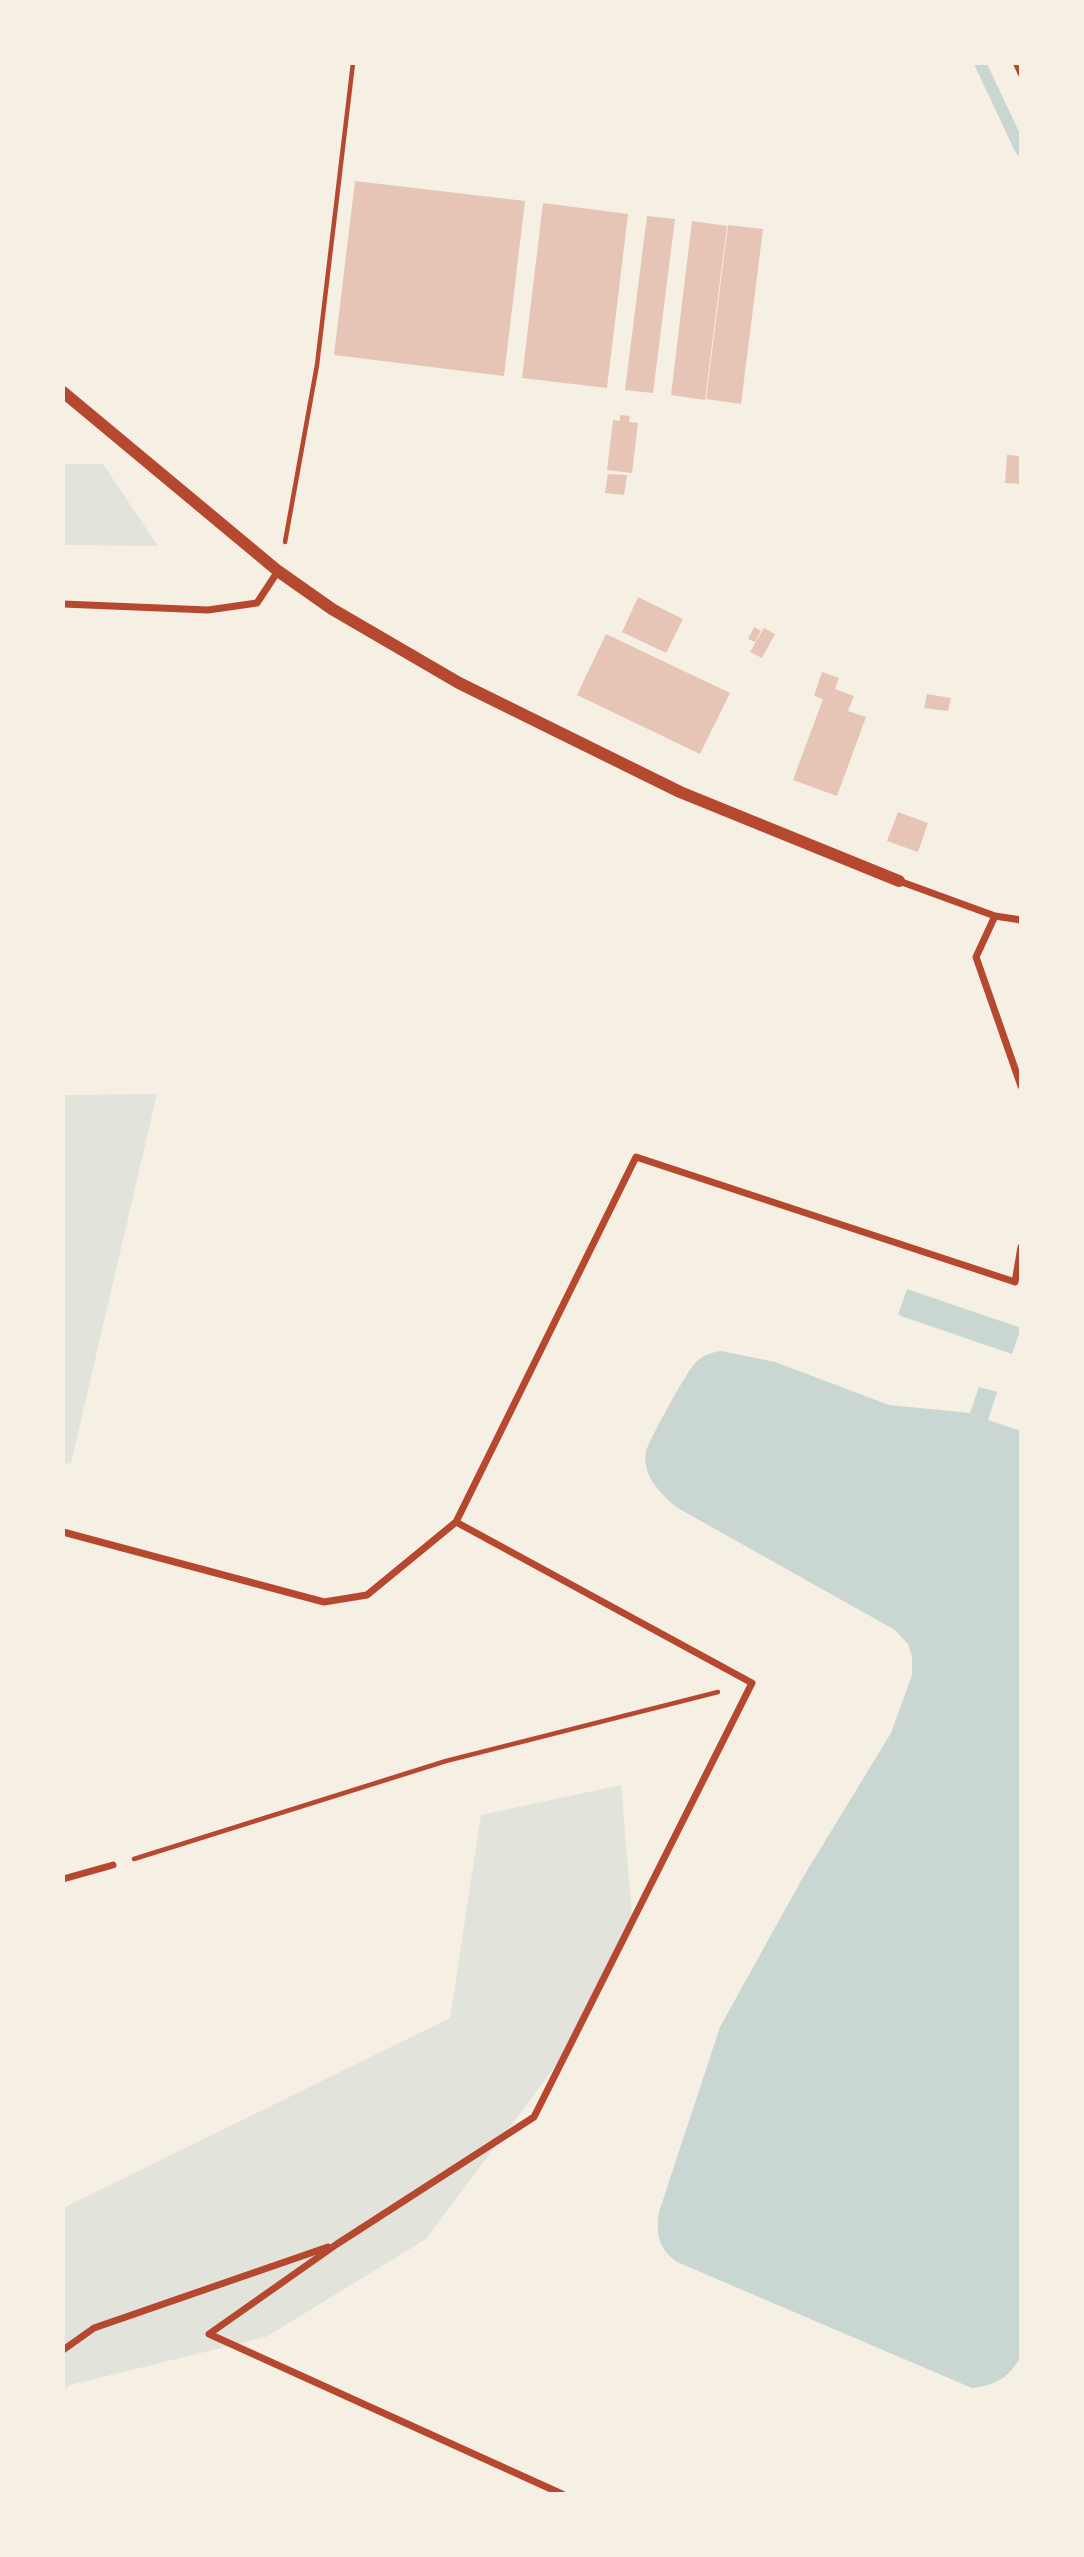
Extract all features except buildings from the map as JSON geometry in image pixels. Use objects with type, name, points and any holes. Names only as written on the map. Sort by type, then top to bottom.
[{"type":"street","points":[[63,392],[278,570],[332,609],[459,683],[680,792],[899,881],[995,916],[1021,920]]},
{"type":"street","points":[[63,604],[208,610],[257,603],[278,570]]},
{"type":"street","points":[[995,916],[976,957],[1021,1086]]},
{"type":"street","points":[[63,1532],[324,1602],[367,1595],[456,1522],[636,1157],[1015,1282],[1021,1247]]},
{"type":"street","points":[[456,1522],[752,1684],[534,2117],[337,2244],[209,2334],[562,2494]]},
{"type":"street","points":[[63,1879],[113,1865]]},
{"type":"street","points":[[63,2350],[94,2328],[337,2244]]},
{"type":"path","points":[[278,570],[295,498],[317,365],[354,63]]},
{"type":"path","points":[[1015,63],[1021,76]]},
{"type":"path","points":[[113,1865],[235,1829],[446,1760],[752,1684]]},
{"type":"shaded area","points":[[63,464],[103,464],[158,546],[63,545]]},
{"type":"shaded area","points":[[157,1094],[71,1463],[63,1464],[63,1095]]},
{"type":"shaded area","points":[[907,1289],[1021,1328],[1012,1354],[898,1315]]},
{"type":"shaded area","points":[[721,1351],[775,1362],[889,1405],[970,1413],[979,1387],[997,1392],[988,1420],[1021,1431],[1021,2356],[1007,2375],[988,2385],[972,2388],[677,2262],[666,2252],[660,2241],[659,2212],[720,2027],[802,1879],[891,1733],[912,1675],[912,1656],[908,1644],[895,1630],[676,1507],[654,1483],[645,1460],[653,1436],[696,1363],[705,1356]]},
{"type":"shaded area","points":[[621,1785],[633,1928],[560,2060],[426,2239],[266,2337],[70,2385],[63,2391],[63,2208],[450,2018],[481,1815]]},
{"type":"waterway","points":[[980,63],[1021,150]]}]
